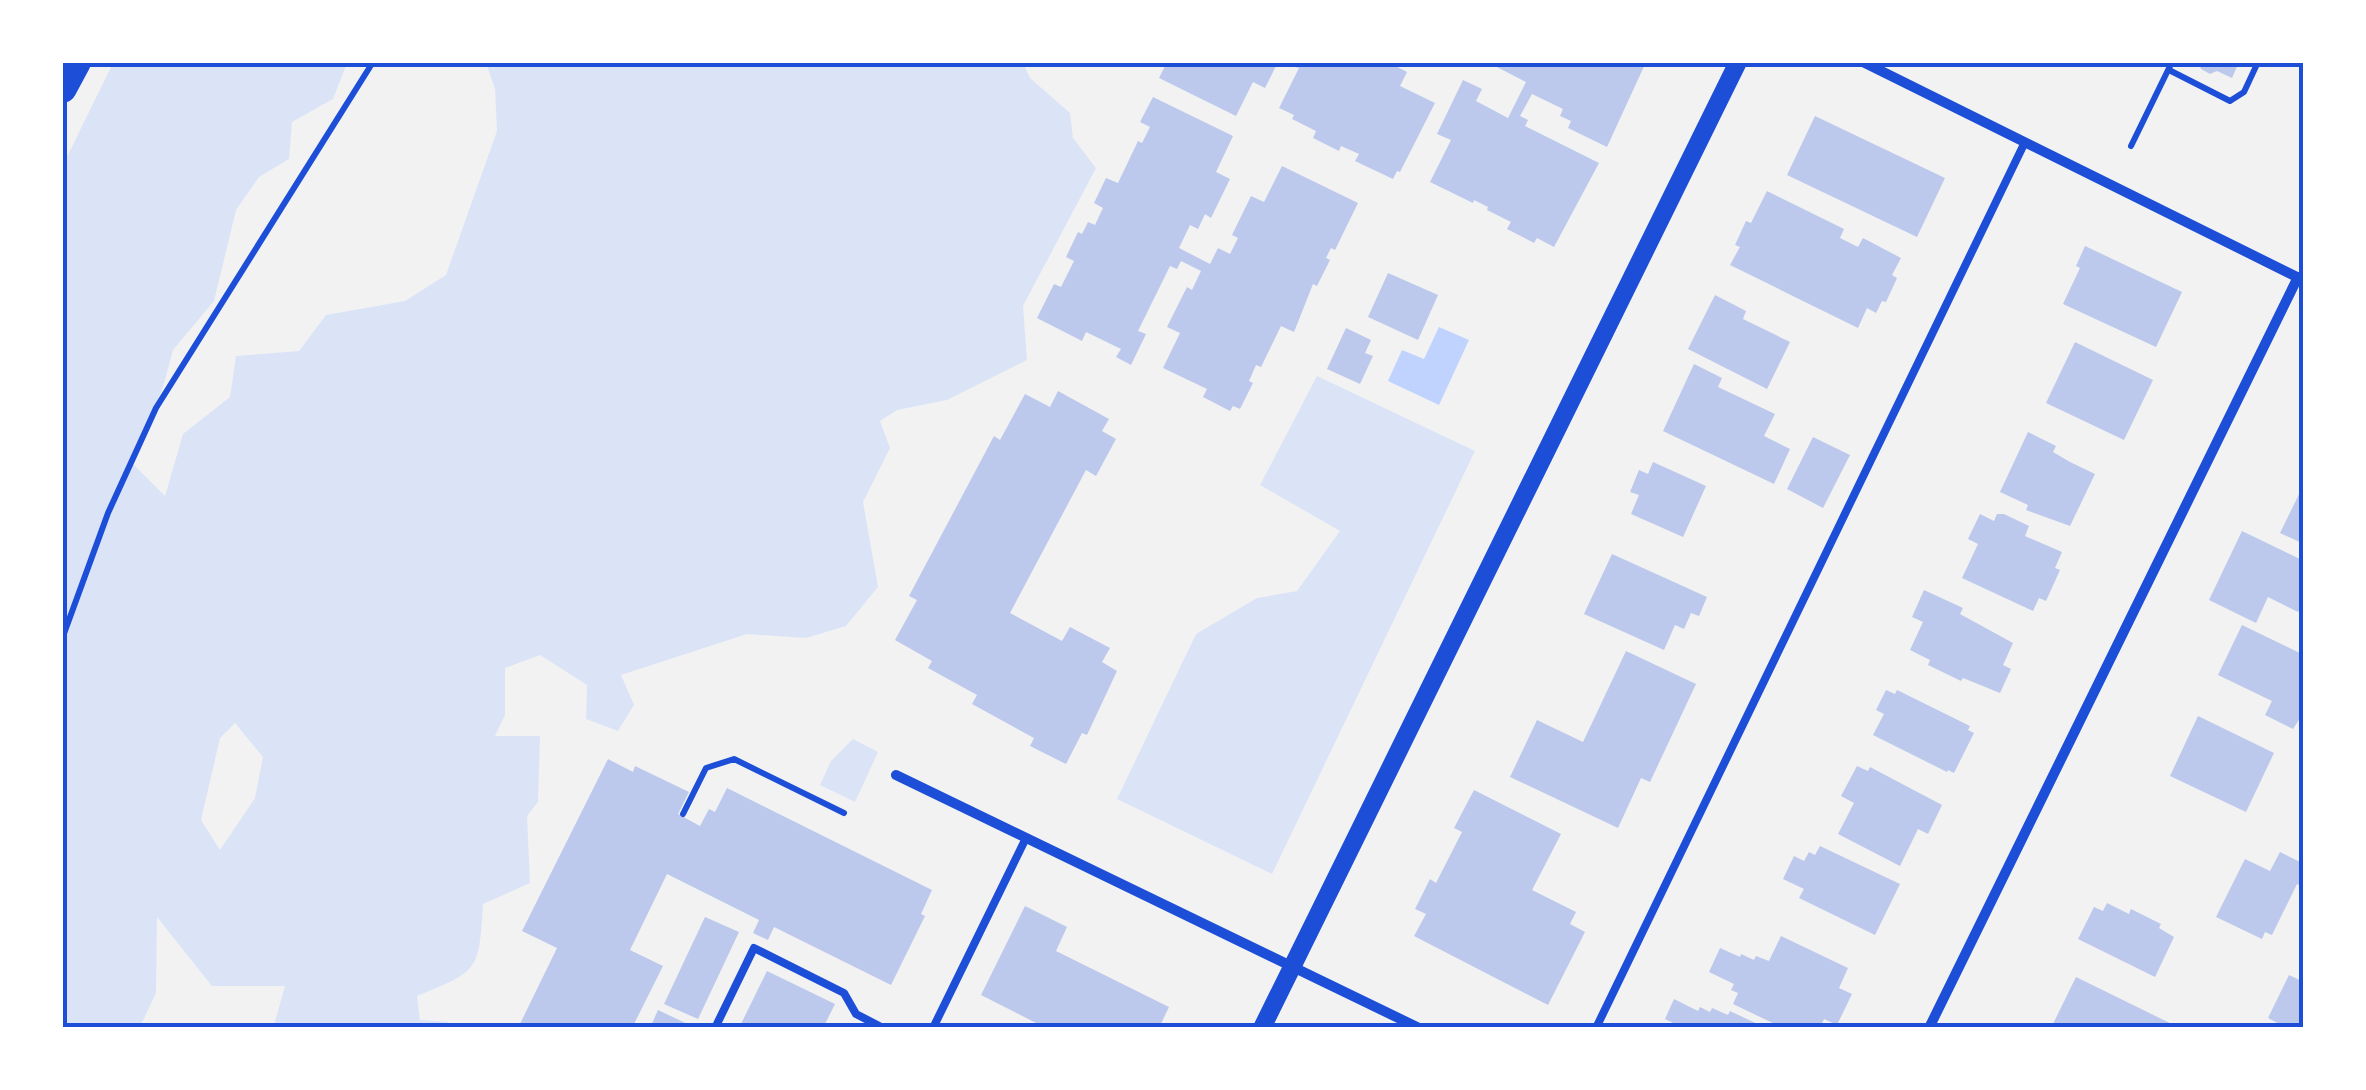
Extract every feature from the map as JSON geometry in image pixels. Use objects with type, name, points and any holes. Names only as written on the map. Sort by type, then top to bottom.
[{"type":"highway","points":[[62,88],[76,62]]},
{"type":"street","points":[[1262,1028],[1738,62]]},
{"type":"street","points":[[1863,62],[2300,279],[1929,1028]]},
{"type":"street","points":[[896,775],[1419,1028]]},
{"type":"lane","points":[[1596,1028],[2024,142]]},
{"type":"lane","points":[[933,1028],[1026,838]]},
{"type":"lane","points":[[716,1028],[754,948],[844,993],[856,1014],[884,1028]]},
{"type":"path","points":[[62,638],[108,513],[156,408],[372,62]]},
{"type":"path","points":[[2132,146],[2171,66],[2230,101],[2244,92],[2258,62]]},
{"type":"path","points":[[683,814],[706,768],[734,759],[844,813]]},
{"type":"shaded area","points":[[113,63],[347,63],[333,99],[292,122],[289,159],[259,177],[236,210],[214,301],[173,350],[163,387],[132,463],[165,496],[183,434],[230,397],[236,356],[299,351],[326,315],[405,301],[446,275],[497,131],[495,89],[486,63],[1023,63],[1030,78],[1070,113],[1073,138],[1096,168],[1023,306],[1027,360],[947,400],[897,410],[880,421],[890,448],[863,502],[878,587],[846,626],[806,638],[747,634],[621,675],[634,705],[618,731],[586,719],[587,685],[540,655],[505,668],[505,715],[495,736],[540,736],[538,802],[527,816],[530,883],[483,904],[480,943],[472,966],[453,980],[417,996],[420,1020],[448,1022],[451,1027],[264,1027],[274,1025],[285,986],[212,986],[157,917],[156,993],[140,1027],[63,1028],[62,167]],"holes":[[[235,723],[263,757],[255,798],[220,850],[201,820],[220,738]]]},
{"type":"shaded area","points":[[1317,376],[1475,451],[1272,874],[1117,799],[1196,634],[1257,598],[1297,591],[1340,531],[1260,485]]},
{"type":"shaded area","points":[[853,739],[878,752],[855,802],[820,785],[831,761]]},
{"type":"water","points":[[1439,327],[1469,340],[1439,405],[1388,381],[1402,350],[1424,359]]},
{"type":"building","points":[[1167,62],[1278,62],[1265,88],[1253,82],[1236,116],[1159,78]]},
{"type":"building","points":[[1297,62],[1388,62],[1407,72],[1400,86],[1435,103],[1393,179],[1355,161],[1359,154],[1341,146],[1339,151],[1313,138],[1316,131],[1279,108],[1299,68],[1295,67]]},
{"type":"building","points":[[1487,62],[1646,62],[1607,147],[1568,128],[1571,121],[1560,116],[1563,109],[1532,94],[1520,116],[1528,120],[1525,126],[1599,163],[1554,247],[1537,238],[1534,243],[1507,229],[1511,222],[1487,210],[1488,207],[1430,182],[1451,140],[1437,134],[1463,80],[1482,89],[1476,101],[1508,118],[1526,82]]},
{"type":"building","points":[[2199,62],[2239,62],[2232,78],[2217,71],[2210,74],[2201,69]]},
{"type":"building","points":[[1153,97],[1233,136],[1216,172],[1230,179],[1211,218],[1205,214],[1198,229],[1190,225],[1179,248],[1210,264],[1218,248],[1230,254],[1238,238],[1232,235],[1251,196],[1264,202],[1282,166],[1358,203],[1335,250],[1331,248],[1326,258],[1330,260],[1317,286],[1313,284],[1294,332],[1281,326],[1261,367],[1256,365],[1249,381],[1253,383],[1240,409],[1233,406],[1230,411],[1203,397],[1207,389],[1163,368],[1180,333],[1167,327],[1187,287],[1192,290],[1201,271],[1181,261],[1177,269],[1170,266],[1138,331],[1146,334],[1131,365],[1116,357],[1121,349],[1086,332],[1082,341],[1037,318],[1054,284],[1061,287],[1074,261],[1066,257],[1078,232],[1082,234],[1088,222],[1095,225],[1103,208],[1094,203],[1106,178],[1118,183],[1138,141],[1142,143],[1150,127],[1140,122]]},
{"type":"building","points":[[1815,116],[1945,178],[1917,237],[1787,175]]},
{"type":"building","points":[[1767,191],[1844,229],[1840,238],[1858,247],[1863,238],[1901,258],[1892,275],[1897,278],[1886,302],[1882,301],[1876,313],[1867,308],[1858,328],[1730,265],[1740,247],[1735,245],[1746,221],[1751,223]]},
{"type":"building","points":[[2085,246],[2182,292],[2156,347],[2063,304],[2080,268],[2076,266]]},
{"type":"building","points":[[1388,273],[1438,295],[1418,340],[1368,317]]},
{"type":"building","points":[[1715,295],[1746,311],[1743,319],[1790,342],[1767,389],[1688,349]]},
{"type":"building","points":[[1346,328],[1371,340],[1365,353],[1373,356],[1360,384],[1327,369]]},
{"type":"building","points":[[2075,342],[2153,380],[2124,440],[2046,403]]},
{"type":"building","points":[[1694,364],[1722,378],[1718,387],[1775,414],[1764,436],[1790,449],[1774,484],[1663,431]]},
{"type":"building","points":[[1058,391],[1109,419],[1102,431],[1116,439],[1096,476],[1086,470],[1010,613],[1062,641],[1070,627],[1110,648],[1102,662],[1117,671],[1087,735],[1082,733],[1066,764],[1030,746],[1034,738],[972,704],[977,695],[928,668],[932,661],[895,640],[917,600],[909,596],[994,436],[1000,440],[1025,394],[1050,407]]},
{"type":"building","points":[[2028,432],[2056,446],[2053,452],[2095,474],[2070,526],[2026,510],[2028,505],[2000,492]]},
{"type":"building","points":[[1813,437],[1850,455],[1823,508],[1787,489]]},
{"type":"building","points":[[1653,462],[1706,486],[1683,537],[1631,514],[1639,495],[1630,492],[1639,470],[1648,474]]},
{"type":"building","points":[[2304,484],[2304,544],[2280,533]]},
{"type":"building","points":[[1980,514],[1994,521],[1997,514],[2004,514],[2029,526],[2025,536],[2062,552],[2055,568],[2060,570],[2046,601],[2039,598],[2033,611],[1962,578],[1978,544],[1968,539]]},
{"type":"building","points":[[2242,531],[2304,561],[2304,601],[2298,612],[2268,597],[2256,623],[2209,600]]},
{"type":"building","points":[[1612,554],[1707,597],[1699,616],[1691,613],[1684,629],[1675,625],[1664,650],[1584,614]]},
{"type":"building","points":[[1924,590],[1963,608],[1960,614],[2013,643],[2003,665],[2011,669],[2000,693],[1963,678],[1961,681],[1928,665],[1930,660],[1910,650],[1923,622],[1912,617]]},
{"type":"building","points":[[2242,625],[2304,655],[2304,712],[2293,729],[2265,715],[2272,701],[2218,675]]},
{"type":"building","points":[[1626,651],[1696,684],[1650,782],[1641,778],[1618,828],[1510,777],[1537,720],[1583,742]]},
{"type":"building","points":[[1886,690],[1895,694],[1897,690],[1970,726],[1968,730],[1974,733],[1954,773],[1873,735],[1884,714],[1876,710]]},
{"type":"building","points":[[2198,716],[2274,753],[2246,812],[2170,776]]},
{"type":"building","points":[[608,759],[633,772],[635,766],[689,792],[678,814],[700,826],[709,809],[715,812],[727,788],[932,890],[921,914],[925,916],[891,985],[774,927],[768,940],[753,933],[759,920],[667,874],[630,950],[663,966],[632,1028],[518,1028],[557,948],[522,931]]},
{"type":"building","points":[[1857,766],[1868,771],[1870,767],[1942,805],[1928,834],[1918,829],[1900,866],[1838,834],[1854,803],[1841,796]]},
{"type":"building","points":[[1474,790],[1561,834],[1532,890],[1576,912],[1570,924],[1585,932],[1548,1005],[1414,936],[1426,914],[1415,909],[1430,879],[1436,883],[1462,832],[1454,828]]},
{"type":"building","points":[[1820,846],[1900,884],[1875,935],[1799,898],[1804,889],[1783,879],[1794,856],[1804,861],[1809,852],[1815,855]]},
{"type":"building","points":[[2280,852],[2304,864],[2304,888],[2297,884],[2272,935],[2265,932],[2262,939],[2216,917],[2245,859],[2270,871]]},
{"type":"building","points":[[2107,903],[2129,914],[2131,909],[2161,924],[2159,928],[2174,937],[2155,977],[2078,939],[2094,907],[2103,911]]},
{"type":"building","points":[[1025,906],[1067,927],[1056,951],[1169,1007],[1159,1028],[1046,1028],[981,995]]},
{"type":"building","points":[[705,917],[739,932],[698,1019],[664,1004]]},
{"type":"building","points":[[1781,936],[1848,968],[1839,988],[1852,994],[1837,1025],[1824,1019],[1820,1028],[1783,1028],[1733,1004],[1738,993],[1731,990],[1734,984],[1709,972],[1720,948],[1740,957],[1741,954],[1754,960],[1756,956],[1769,961]]},
{"type":"building","points":[[767,971],[835,1004],[823,1028],[739,1028]]},
{"type":"building","points":[[2289,975],[2304,982],[2304,1028],[2287,1028],[2268,1018]]},
{"type":"building","points":[[2076,977],[2180,1028],[2051,1028]]},
{"type":"building","points":[[1674,999],[1698,1011],[1700,1007],[1710,1012],[1712,1008],[1728,1015],[1730,1011],[1766,1028],[1683,1028],[1665,1019]]},
{"type":"building","points":[[658,1010],[696,1028],[650,1028]]}]
